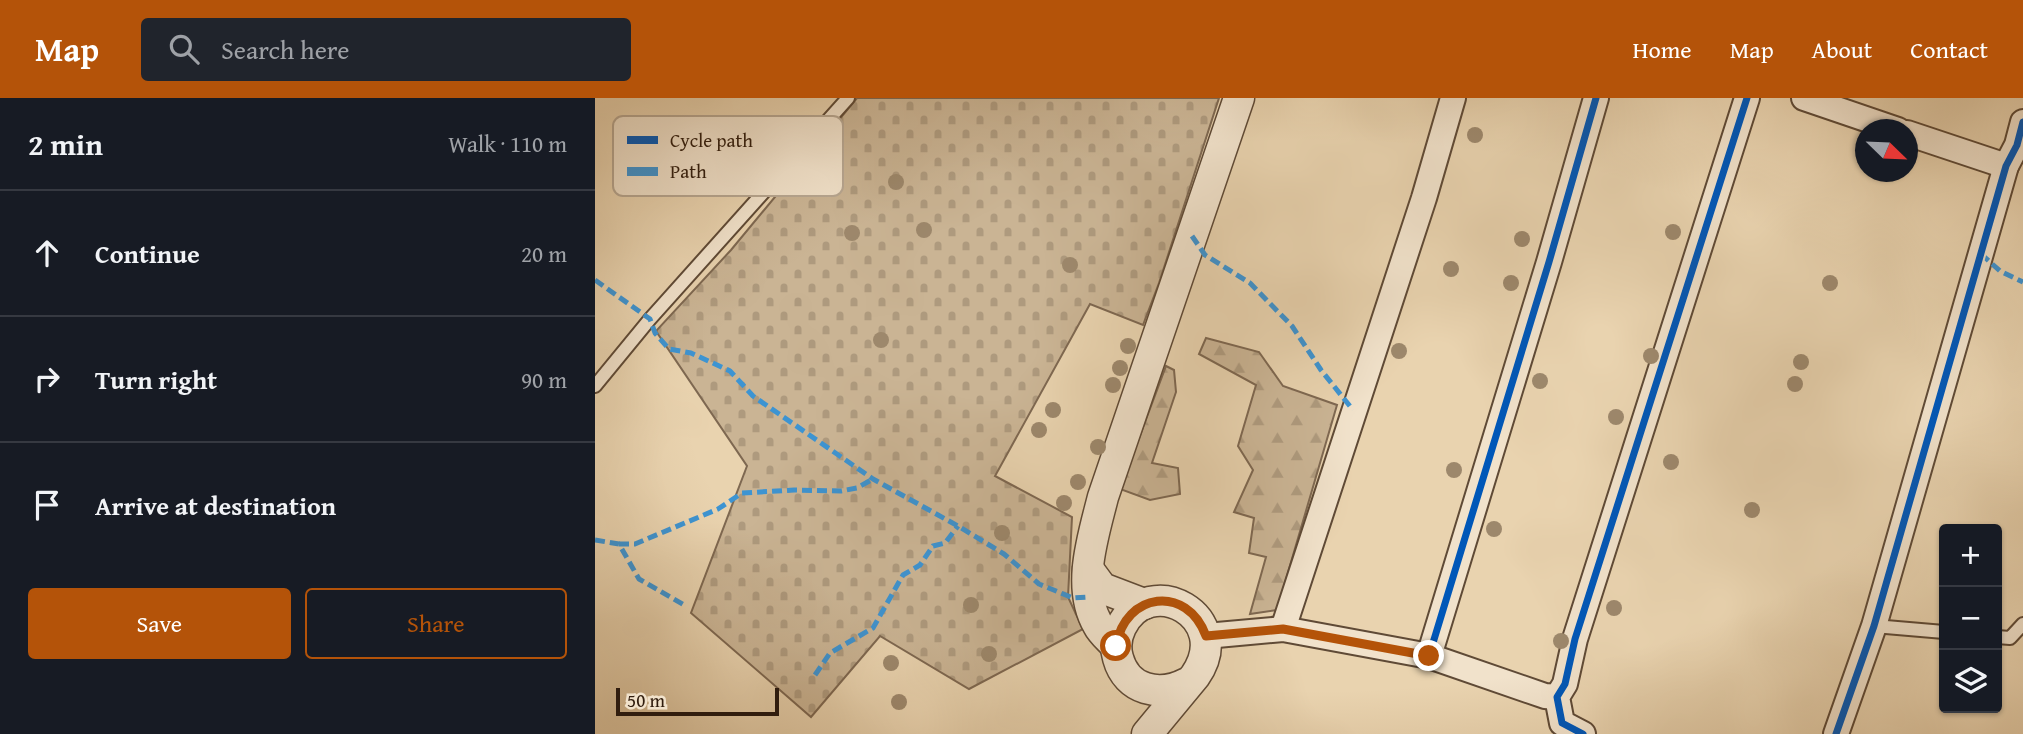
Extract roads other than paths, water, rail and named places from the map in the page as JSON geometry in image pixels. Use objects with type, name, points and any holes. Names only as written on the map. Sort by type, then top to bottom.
[{"type":"street","points":[[1116,646],[1098,625],[1088,597],[1088,569],[1093,535],[1103,498],[1239,98]]},
{"type":"street","points":[[1283,629],[1424,198],[1453,98]]},
{"type":"street","points":[[1429,656],[1596,98]]},
{"type":"street","points":[[1583,734],[1562,723],[1557,697],[1565,684],[1575,639],[1747,98]]},
{"type":"street","points":[[1804,98],[1866,119]]},
{"type":"street","points":[[1836,734],[1874,626],[2006,166],[2017,145],[2023,122]]},
{"type":"street","points":[[1918,137],[2006,166]]},
{"type":"street","points":[[1088,569],[1102,588],[1145,604]]},
{"type":"street","points":[[1147,734],[1201,667],[1207,647],[1206,636],[1201,624],[1183,606],[1157,601],[1133,611],[1118,633],[1116,646],[1122,668],[1137,684],[1149,690],[1175,689],[1187,683]]},
{"type":"street","points":[[1206,636],[1283,629],[1429,656],[1545,696],[1557,697]]},
{"type":"street","points":[[1137,684],[1142,716],[1139,734]]},
{"type":"lane","points":[[832,116],[848,98]]},
{"type":"lane","points":[[595,386],[650,319],[760,196]]},
{"type":"lane","points":[[2002,637],[2010,638],[2023,624]]},
{"type":"lane","points":[[1874,626],[1939,632]]}]
